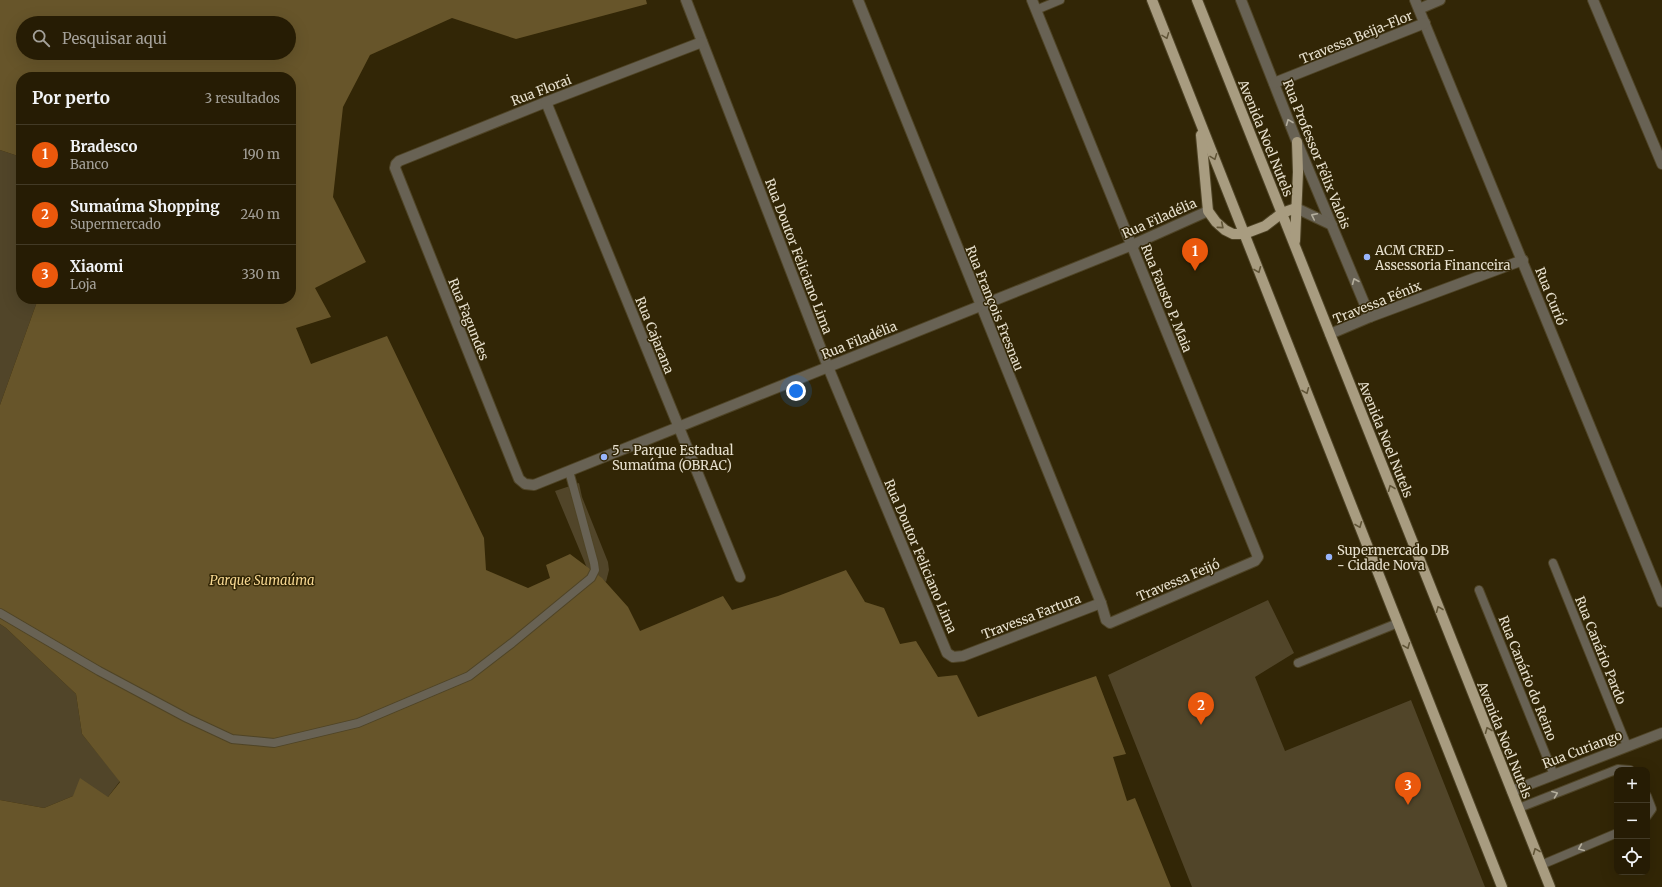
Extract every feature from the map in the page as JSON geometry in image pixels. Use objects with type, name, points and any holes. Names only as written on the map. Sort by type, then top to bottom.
[{"type":"main road","points":[[1152,0],[1502,887]]},
{"type":"main road","name":"Avenida Noel Nutels","points":[[1197,0],[1550,887]]},
{"type":"main road","points":[[1200,123],[1208,211],[1216,222],[1225,230],[1234,234],[1244,234],[1264,226],[1282,213],[1296,208]]},
{"type":"main road","points":[[1295,245],[1297,142]]},
{"type":"street","name":"Rua Doutor Feliciano Lima","points":[[686,0],[828,367],[947,653]]},
{"type":"street","name":"Rua François Fresnau","points":[[858,0],[1101,603],[1106,620],[1110,623]]},
{"type":"street","name":"Rua Fausto P. Maia","points":[[1032,0],[1258,557],[1255,561]]},
{"type":"street","name":"Rua Professor Félix Valois","points":[[1240,0],[1370,317]]},
{"type":"street","points":[[1417,4],[1440,0]]},
{"type":"street","points":[[1593,0],[1662,164]]},
{"type":"street","name":"Rua Curió","points":[[1417,4],[1662,602]]},
{"type":"street","name":"Travessa Beija-Flor","points":[[1274,83],[1425,23]]},
{"type":"street","name":"Rua Florai","points":[[395,168],[399,161],[702,42]]},
{"type":"street","name":"Rua Cajarana","points":[[546,102],[740,577]]},
{"type":"street","name":"Rua Fagundes","points":[[395,168],[519,479]]},
{"type":"street","points":[[1296,208],[1332,225]]},
{"type":"street","name":"Rua Filadélia","points":[[519,479],[525,484],[534,485],[828,367],[980,304],[1132,245],[1208,211]]},
{"type":"street","name":"Travessa Fénix","points":[[1330,334],[1370,317],[1523,260]]},
{"type":"street","name":"Travessa Feijó","points":[[1110,623],[1255,561]]},
{"type":"street","name":"Travessa Fartura","points":[[947,653],[953,657],[963,656],[1101,603]]},
{"type":"street","name":"Rua Curiango","points":[[1512,791],[1662,733]]},
{"type":"lane","points":[[1036,10],[1060,0]]},
{"type":"lane","points":[[0,613],[98,671],[187,718],[232,739],[274,743],[358,723],[469,676],[591,578],[595,570],[594,563],[569,471]]},
{"type":"lane","name":"Rua Canário Pardo","points":[[1553,563],[1627,746]]},
{"type":"lane","name":"Rua Canário do Reino","points":[[1479,590],[1554,775]]},
{"type":"lane","points":[[1298,663],[1398,623]]},
{"type":"lane","points":[[1519,808],[1614,771]]},
{"type":"lane","points":[[1541,865],[1614,834]]},
{"type":"shaded area","points":[[0,150],[16,155],[16,304],[36,304],[0,405]]},
{"type":"shaded area","points":[[579,483],[582,497],[608,562],[609,570],[606,582],[587,568],[555,491]]},
{"type":"shaded area","points":[[1268,600],[1294,653],[1255,677],[1285,751],[1411,700],[1485,887],[1192,887],[1108,675]]},
{"type":"shaded area","points":[[0,624],[76,694],[82,734],[120,781],[108,797],[73,796],[44,808],[0,800]]},
{"type":"green space","name":"Parque Sumaúma","points":[[0,0],[646,0],[647,4],[516,39],[452,18],[370,55],[343,107],[333,197],[366,262],[315,288],[331,317],[296,328],[311,364],[387,336],[484,538],[486,570],[528,588],[550,578],[546,565],[570,554],[602,578],[628,607],[640,631],[723,596],[732,610],[778,596],[846,570],[865,602],[884,608],[900,644],[916,641],[938,677],[957,675],[978,717],[1096,676],[1126,754],[1113,757],[1127,801],[1135,798],[1171,887],[0,887],[0,800],[44,808],[73,796],[80,778],[108,797],[120,782],[82,734],[76,694],[0,624],[0,405],[36,304],[296,304],[296,72],[16,72],[16,155],[0,150]]},
{"type":"place","name":"ACM CRED - Assessoria Financeira","points":[[1367,257]]},
{"type":"place","name":"Bradesco","points":[[1195,271]]},
{"type":"place","name":"5 - Parque Estadual Sumaúma (OBRAC)","points":[[604,457]]},
{"type":"place","name":"Supermercado DB - Cidade Nova","points":[[1329,557]]},
{"type":"place","name":"Sumaúma Shopping","points":[[1201,725]]},
{"type":"place","name":"Xiaomi","points":[[1408,805]]}]
